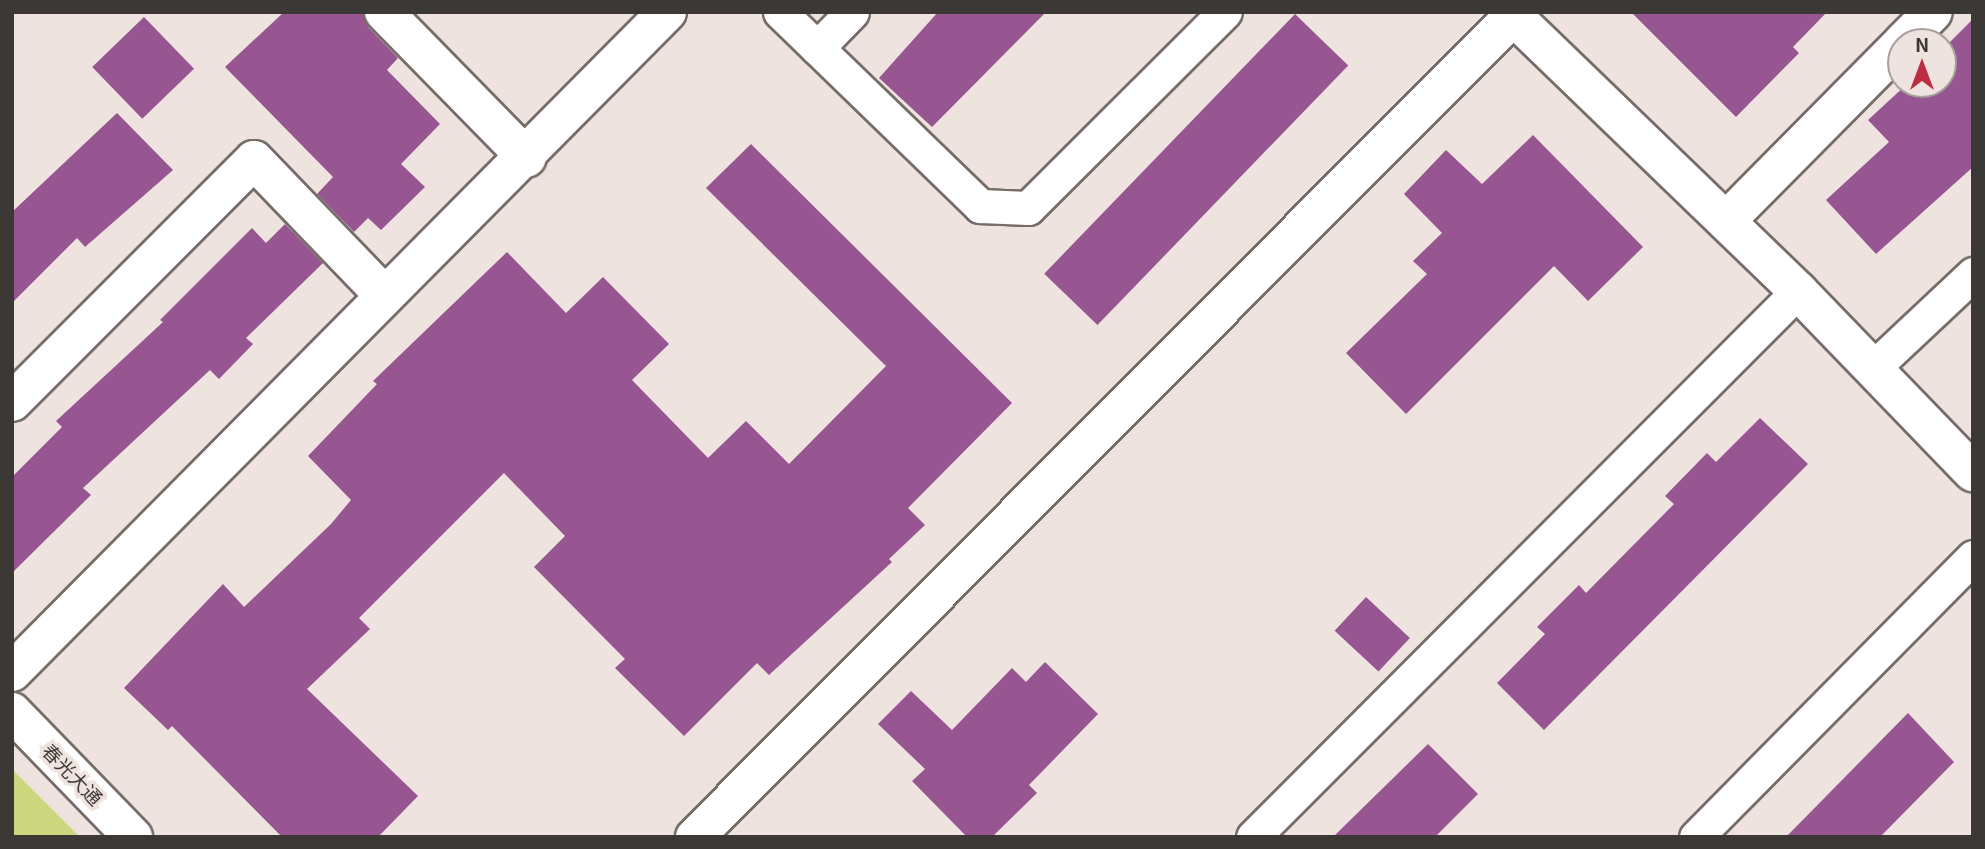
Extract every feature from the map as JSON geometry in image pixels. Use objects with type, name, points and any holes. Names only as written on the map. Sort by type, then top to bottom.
[{"type":"street","points":[[384,12],[527,158]]},
{"type":"street","points":[[12,672],[383,294],[527,158],[667,12]]},
{"type":"street","points":[[1917,28],[1933,12]]},
{"type":"street","points":[[695,837],[1513,14],[1798,291],[1973,472]]},
{"type":"street","points":[[1726,221],[1887,58]]},
{"type":"street","points":[[12,402],[254,160],[383,294]]},
{"type":"street","name":"春光大通","points":[[12,712],[133,837]]},
{"type":"lane","points":[[780,12],[980,206],[1028,208],[1225,12]]},
{"type":"lane","points":[[817,48],[852,12]]},
{"type":"lane","points":[[1872,369],[1973,274]]},
{"type":"lane","points":[[1254,837],[1798,291]]},
{"type":"lane","points":[[1696,837],[1973,557]]},
{"type":"green space","points":[[12,769],[80,837],[12,837]]},
{"type":"building","points":[[284,12],[363,12],[368,27],[398,58],[387,70],[440,124],[401,164],[425,187],[381,230],[368,218],[354,232],[317,194],[333,177],[225,67]]},
{"type":"building","points":[[938,12],[1046,12],[932,127],[879,78]]},
{"type":"building","points":[[1631,12],[1827,12],[1793,47],[1799,53],[1736,117]]},
{"type":"building","points":[[1295,14],[1348,65],[1097,325],[1044,274]]},
{"type":"building","points":[[144,17],[194,69],[142,119],[92,67]]},
{"type":"building","points":[[1973,19],[1973,167],[1876,254],[1826,200],[1889,142],[1868,120],[1892,98],[1957,98],[1957,35]]},
{"type":"building","points":[[117,113],[173,170],[85,247],[77,238],[12,303],[12,212]]},
{"type":"building","points":[[1533,135],[1643,247],[1588,301],[1554,266],[1406,414],[1346,353],[1427,274],[1413,261],[1442,233],[1404,194],[1446,150],[1482,184]]},
{"type":"building","points":[[751,144],[1012,403],[908,508],[925,525],[889,559],[892,562],[769,675],[757,663],[684,736],[615,668],[625,659],[534,567],[565,536],[504,473],[359,618],[370,629],[307,689],[418,796],[378,837],[282,837],[172,726],[168,730],[124,688],[223,584],[244,607],[331,524],[351,500],[308,456],[377,384],[373,381],[507,252],[566,313],[603,277],[669,344],[632,380],[708,458],[746,421],[789,464],[886,366],[706,188]]},
{"type":"building","points":[[285,224],[323,263],[246,338],[253,344],[219,379],[210,370],[83,488],[91,495],[12,573],[12,477],[62,427],[56,421],[163,322],[160,320],[252,228],[266,243]]},
{"type":"building","points":[[1760,418],[1808,464],[1544,730],[1497,683],[1545,634],[1537,627],[1579,585],[1586,593],[1674,504],[1665,496],[1707,453],[1716,462]]},
{"type":"building","points":[[1366,597],[1410,638],[1379,672],[1335,631]]},
{"type":"building","points":[[1045,662],[1098,714],[1029,785],[1037,793],[992,837],[967,837],[912,781],[925,769],[878,724],[911,691],[952,730],[1012,668],[1026,682]]},
{"type":"building","points":[[1908,713],[1954,762],[1880,837],[1786,837]]},
{"type":"building","points":[[1428,744],[1478,794],[1435,837],[1333,837]]}]
